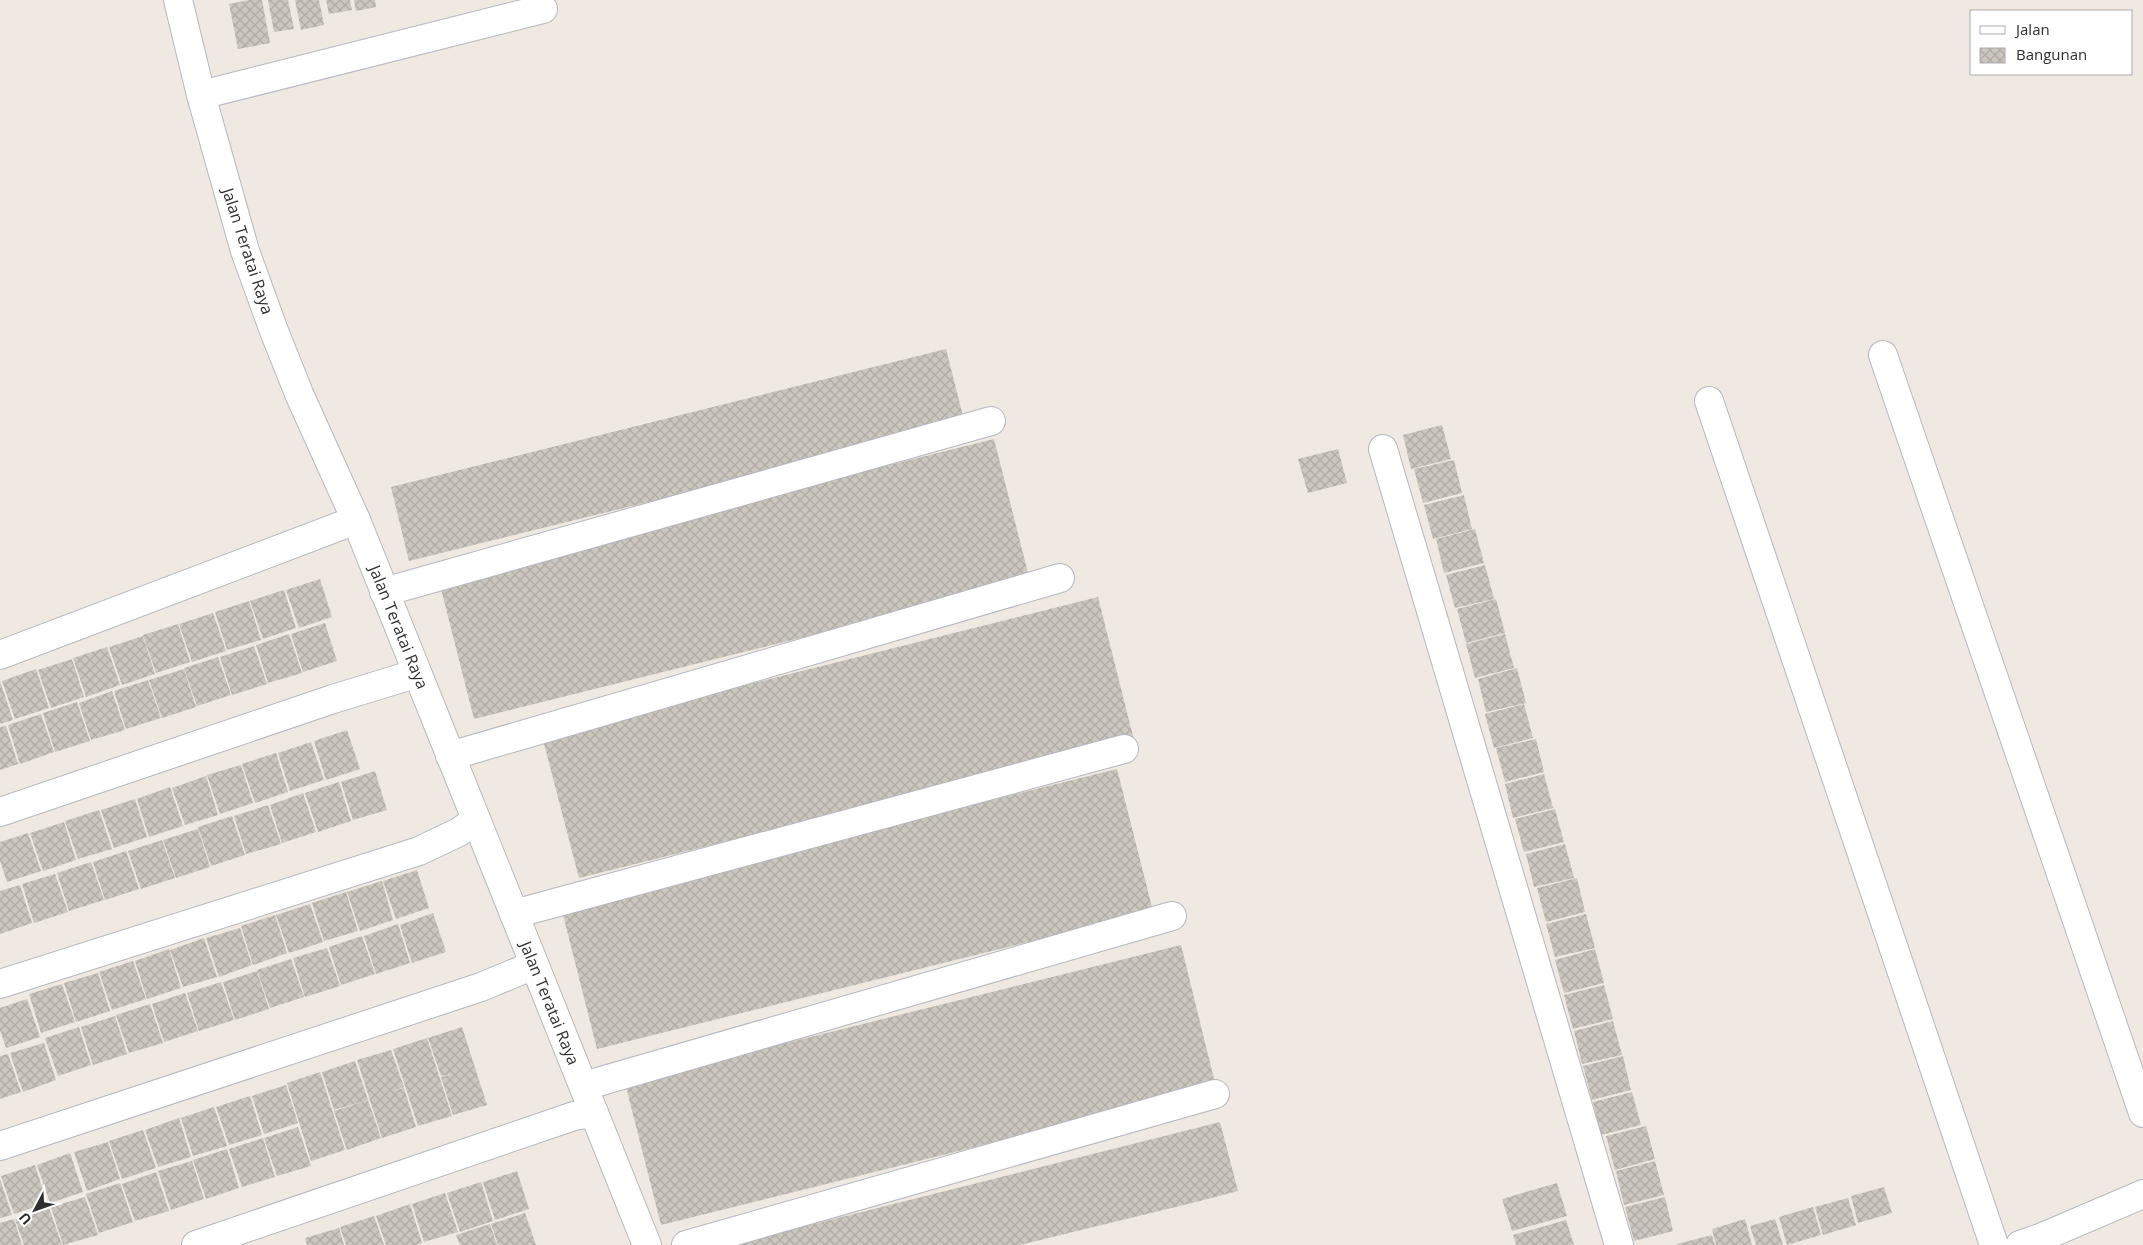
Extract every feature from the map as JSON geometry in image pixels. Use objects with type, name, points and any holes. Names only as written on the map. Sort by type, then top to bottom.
[{"type":"street","name":"Jalan Teratai Raya","points":[[178,0],[201,95],[245,251],[274,331],[347,523],[384,592],[411,676],[450,756],[468,826],[514,914],[524,969],[584,1086],[584,1115],[647,1245]]},
{"type":"street","points":[[201,95],[543,9]]},
{"type":"street","points":[[1883,355],[2143,1113]]},
{"type":"street","points":[[1709,401],[1994,1245]]},
{"type":"street","points":[[384,592],[991,420]]},
{"type":"street","points":[[1383,449],[1618,1245]]},
{"type":"street","points":[[0,655],[347,523]]},
{"type":"street","points":[[450,756],[1060,578]]},
{"type":"street","points":[[0,812],[334,699],[411,676]]},
{"type":"street","points":[[514,914],[1124,749]]},
{"type":"street","points":[[0,984],[419,851],[468,826]]},
{"type":"street","points":[[584,1086],[1172,916]]},
{"type":"street","points":[[0,1146],[481,987],[524,969]]},
{"type":"street","points":[[686,1245],[1215,1094]]},
{"type":"street","points":[[196,1245],[522,1134],[584,1115]]},
{"type":"street","points":[[2020,1245],[2143,1194]]},
{"type":"building","points":[[249,0],[262,0],[270,43],[238,49],[229,4]]},
{"type":"building","points":[[268,0],[288,0],[294,29],[274,32]]},
{"type":"building","points":[[295,0],[319,0],[324,25],[301,30]]},
{"type":"building","points":[[326,0],[350,0],[352,10],[329,14]]},
{"type":"building","points":[[354,0],[375,0],[376,7],[356,11]]},
{"type":"building","points":[[946,349],[965,424],[409,561],[391,487]]},
{"type":"building","points":[[1442,425],[1451,459],[1411,469],[1403,435]]},
{"type":"building","points":[[994,439],[1030,581],[474,719],[438,577]]},
{"type":"building","points":[[1338,449],[1347,483],[1308,493],[1298,459]]},
{"type":"building","points":[[1454,460],[1462,493],[1423,503],[1414,469]]},
{"type":"building","points":[[1464,495],[1472,529],[1433,539],[1424,505]]},
{"type":"building","points":[[1475,529],[1484,563],[1444,573],[1436,539]]},
{"type":"building","points":[[1485,565],[1494,599],[1455,608],[1446,575]]},
{"type":"building","points":[[320,579],[332,617],[299,628],[286,590]]},
{"type":"building","points":[[284,590],[296,628],[263,639],[250,601]]},
{"type":"building","points":[[1098,597],[1134,740],[579,878],[542,736]]},
{"type":"building","points":[[1496,599],[1505,633],[1466,643],[1457,609]]},
{"type":"building","points":[[249,601],[261,640],[227,650],[215,612]]},
{"type":"building","points":[[213,613],[226,651],[192,662],[179,624]]},
{"type":"building","points":[[325,623],[337,661],[303,672],[291,634]]},
{"type":"building","points":[[178,624],[190,662],[156,673],[143,635]]},
{"type":"building","points":[[289,634],[302,673],[268,683],[256,645]]},
{"type":"building","points":[[1505,634],[1514,668],[1475,678],[1466,644]]},
{"type":"building","points":[[143,636],[155,674],[122,685],[109,647]]},
{"type":"building","points":[[254,646],[267,684],[232,695],[220,657]]},
{"type":"building","points":[[107,647],[120,685],[86,697],[73,658]]},
{"type":"building","points":[[218,657],[231,695],[197,706],[184,668]]},
{"type":"building","points":[[72,659],[84,697],[51,708],[38,670]]},
{"type":"building","points":[[1517,668],[1526,703],[1486,712],[1478,679]]},
{"type":"building","points":[[36,669],[49,708],[15,719],[2,681]]},
{"type":"building","points":[[184,669],[196,707],[162,718],[149,680]]},
{"type":"building","points":[[148,680],[161,718],[126,729],[114,691]]},
{"type":"building","points":[[0,681],[13,720],[0,724]]},
{"type":"building","points":[[112,691],[125,730],[91,740],[79,703]]},
{"type":"building","points":[[77,702],[90,741],[55,752],[43,713]]},
{"type":"building","points":[[1524,704],[1533,738],[1494,748],[1485,714]]},
{"type":"building","points":[[41,714],[54,752],[20,764],[8,725]]},
{"type":"building","points":[[6,726],[18,764],[0,770],[0,727]]},
{"type":"building","points":[[347,730],[360,769],[326,780],[314,741]]},
{"type":"building","points":[[1536,739],[1544,772],[1505,782],[1496,748]]},
{"type":"building","points":[[311,742],[324,780],[290,791],[278,753]]},
{"type":"building","points":[[276,753],[288,792],[255,803],[242,764]]},
{"type":"building","points":[[241,765],[253,803],[220,814],[207,775]]},
{"type":"building","points":[[1117,769],[1153,911],[597,1049],[561,907]]},
{"type":"building","points":[[375,771],[387,810],[353,820],[341,782]]},
{"type":"building","points":[[1544,774],[1553,808],[1513,818],[1505,784]]},
{"type":"building","points":[[206,776],[218,815],[185,825],[172,788]]},
{"type":"building","points":[[339,782],[351,821],[318,832],[305,793]]},
{"type":"building","points":[[170,787],[183,826],[149,837],[137,799]]},
{"type":"building","points":[[303,793],[316,832],[282,843],[270,805]]},
{"type":"building","points":[[135,799],[147,837],[114,848],[101,810]]},
{"type":"building","points":[[268,805],[281,844],[246,854],[234,816]]},
{"type":"building","points":[[1555,809],[1564,842],[1524,852],[1515,819]]},
{"type":"building","points":[[99,810],[112,849],[78,859],[65,821]]},
{"type":"building","points":[[232,816],[245,855],[211,866],[198,827]]},
{"type":"building","points":[[64,822],[76,860],[43,871],[30,833]]},
{"type":"building","points":[[198,829],[210,867],[176,878],[163,840]]},
{"type":"building","points":[[28,833],[41,871],[7,882],[0,861],[0,842]]},
{"type":"building","points":[[162,840],[175,878],[141,889],[128,851]]},
{"type":"building","points":[[1565,844],[1574,878],[1534,887],[1526,854]]},
{"type":"building","points":[[126,851],[139,889],[105,900],[93,862]]},
{"type":"building","points":[[91,862],[104,900],[69,911],[57,873]]},
{"type":"building","points":[[417,870],[429,908],[396,919],[383,881]]},
{"type":"building","points":[[55,874],[68,912],[34,923],[22,884]]},
{"type":"building","points":[[1577,878],[1585,912],[1546,922],[1537,888]]},
{"type":"building","points":[[382,881],[393,920],[360,931],[347,892]]},
{"type":"building","points":[[20,885],[32,923],[0,934],[0,891]]},
{"type":"building","points":[[346,892],[358,931],[324,941],[312,903]]},
{"type":"building","points":[[310,904],[323,942],[289,953],[276,915]]},
{"type":"building","points":[[433,913],[446,952],[412,963],[400,925]]},
{"type":"building","points":[[1586,914],[1595,948],[1555,957],[1546,924]]},
{"type":"building","points":[[275,915],[287,953],[253,965],[241,926]]},
{"type":"building","points":[[398,924],[410,963],[376,974],[364,936]]},
{"type":"building","points":[[240,928],[252,965],[219,977],[206,938]]},
{"type":"building","points":[[362,936],[375,974],[341,985],[329,947]]},
{"type":"building","points":[[204,938],[217,977],[183,987],[170,950]]},
{"type":"building","points":[[1181,945],[1216,1087],[661,1225],[625,1083]]},
{"type":"building","points":[[327,948],[340,986],[305,997],[293,958]]},
{"type":"building","points":[[169,949],[181,988],[147,999],[135,961]]},
{"type":"building","points":[[1595,949],[1604,983],[1564,993],[1555,960]]},
{"type":"building","points":[[291,959],[304,997],[270,1008],[257,970]]},
{"type":"building","points":[[133,961],[146,999],[112,1010],[99,972]]},
{"type":"building","points":[[257,971],[269,1009],[235,1020],[223,982]]},
{"type":"building","points":[[98,973],[110,1011],[76,1022],[64,983]]},
{"type":"building","points":[[221,982],[234,1020],[199,1031],[187,993]]},
{"type":"building","points":[[62,984],[75,1022],[41,1033],[29,994]]},
{"type":"building","points":[[1604,985],[1613,1019],[1573,1029],[1564,995]]},
{"type":"building","points":[[185,993],[198,1031],[164,1042],[152,1004]]},
{"type":"building","points":[[27,999],[40,1037],[6,1048],[0,1030],[0,1008]]},
{"type":"building","points":[[150,1004],[163,1043],[129,1053],[116,1015]]},
{"type":"building","points":[[115,1016],[127,1054],[93,1065],[81,1027]]},
{"type":"building","points":[[1613,1021],[1622,1055],[1582,1064],[1574,1031]]},
{"type":"building","points":[[79,1027],[91,1065],[58,1076],[45,1038]]},
{"type":"building","points":[[462,1027],[487,1105],[453,1115],[441,1077],[452,1074],[441,1076],[428,1038]]},
{"type":"building","points":[[427,1038],[452,1116],[418,1126],[393,1049]]},
{"type":"building","points":[[44,1043],[56,1080],[23,1092],[10,1053]]},
{"type":"building","points":[[391,1050],[404,1087],[393,1091],[404,1088],[416,1127],[382,1138],[357,1060]]},
{"type":"building","points":[[8,1054],[21,1092],[0,1099],[0,1056]]},
{"type":"building","points":[[1623,1056],[1631,1090],[1592,1100],[1583,1066]]},
{"type":"building","points":[[355,1061],[368,1100],[334,1110],[322,1072]]},
{"type":"building","points":[[320,1072],[345,1150],[311,1161],[287,1083]]},
{"type":"building","points":[[286,1085],[298,1123],[264,1134],[252,1096]]},
{"type":"building","points":[[1632,1092],[1641,1125],[1601,1135],[1593,1102]]},
{"type":"building","points":[[250,1096],[262,1135],[229,1145],[216,1107]]},
{"type":"building","points":[[368,1100],[381,1138],[347,1150],[334,1111]]},
{"type":"building","points":[[214,1107],[227,1146],[193,1156],[181,1118]]},
{"type":"building","points":[[179,1118],[191,1157],[158,1167],[145,1130]]},
{"type":"building","points":[[1220,1122],[1238,1191],[1200,1201],[1020,1245],[730,1245]]},
{"type":"building","points":[[1646,1126],[1655,1159],[1615,1170],[1606,1136]]},
{"type":"building","points":[[298,1127],[311,1166],[277,1176],[264,1138]]},
{"type":"building","points":[[143,1130],[156,1168],[122,1179],[109,1141]]},
{"type":"building","points":[[263,1138],[275,1177],[242,1187],[229,1149]]},
{"type":"building","points":[[108,1142],[120,1179],[87,1191],[74,1152]]},
{"type":"building","points":[[227,1149],[239,1188],[206,1199],[193,1160]]},
{"type":"building","points":[[70,1153],[83,1192],[50,1203],[37,1165]]},
{"type":"building","points":[[192,1161],[204,1199],[171,1210],[158,1171]]},
{"type":"building","points":[[1655,1161],[1664,1195],[1624,1205],[1616,1171]]},
{"type":"building","points":[[35,1165],[47,1203],[14,1214],[1,1176]]},
{"type":"building","points":[[517,1171],[529,1209],[495,1220],[483,1182]]},
{"type":"building","points":[[156,1172],[169,1211],[135,1221],[122,1184]]},
{"type":"building","points":[[0,1179],[12,1215],[0,1218]]},
{"type":"building","points":[[481,1182],[493,1221],[460,1232],[447,1193]]},
{"type":"building","points":[[120,1183],[133,1222],[99,1233],[86,1194]]},
{"type":"building","points":[[1557,1183],[1567,1216],[1512,1231],[1502,1199]]},
{"type":"building","points":[[1884,1187],[1892,1213],[1858,1223],[1851,1196]]},
{"type":"building","points":[[445,1193],[458,1232],[424,1242],[412,1204]]},
{"type":"building","points":[[85,1197],[98,1235],[63,1245],[51,1207]]},
{"type":"building","points":[[1665,1197],[1673,1231],[1634,1241],[1625,1207]]},
{"type":"building","points":[[1848,1198],[1856,1225],[1823,1235],[1815,1207]]},
{"type":"building","points":[[410,1204],[422,1243],[416,1245],[386,1245],[376,1216]]},
{"type":"building","points":[[1813,1207],[1821,1235],[1787,1245],[1779,1217]]},
{"type":"building","points":[[49,1208],[62,1245],[24,1245],[15,1219]]},
{"type":"building","points":[[525,1213],[536,1245],[498,1245],[491,1224]]},
{"type":"building","points":[[374,1216],[384,1245],[346,1245],[340,1227]]},
{"type":"building","points":[[14,1219],[22,1245],[0,1245],[0,1223]]},
{"type":"building","points":[[1745,1219],[1752,1245],[1716,1245],[1712,1229]]},
{"type":"building","points":[[1775,1219],[1783,1245],[1756,1245],[1750,1226]]},
{"type":"building","points":[[1566,1220],[1574,1245],[1516,1245],[1513,1235]]},
{"type":"building","points":[[490,1224],[497,1245],[460,1245],[456,1235]]},
{"type":"building","points":[[339,1228],[344,1245],[307,1245],[305,1238]]},
{"type":"building","points":[[1712,1235],[1715,1245],[1677,1245],[1677,1244]]}]
